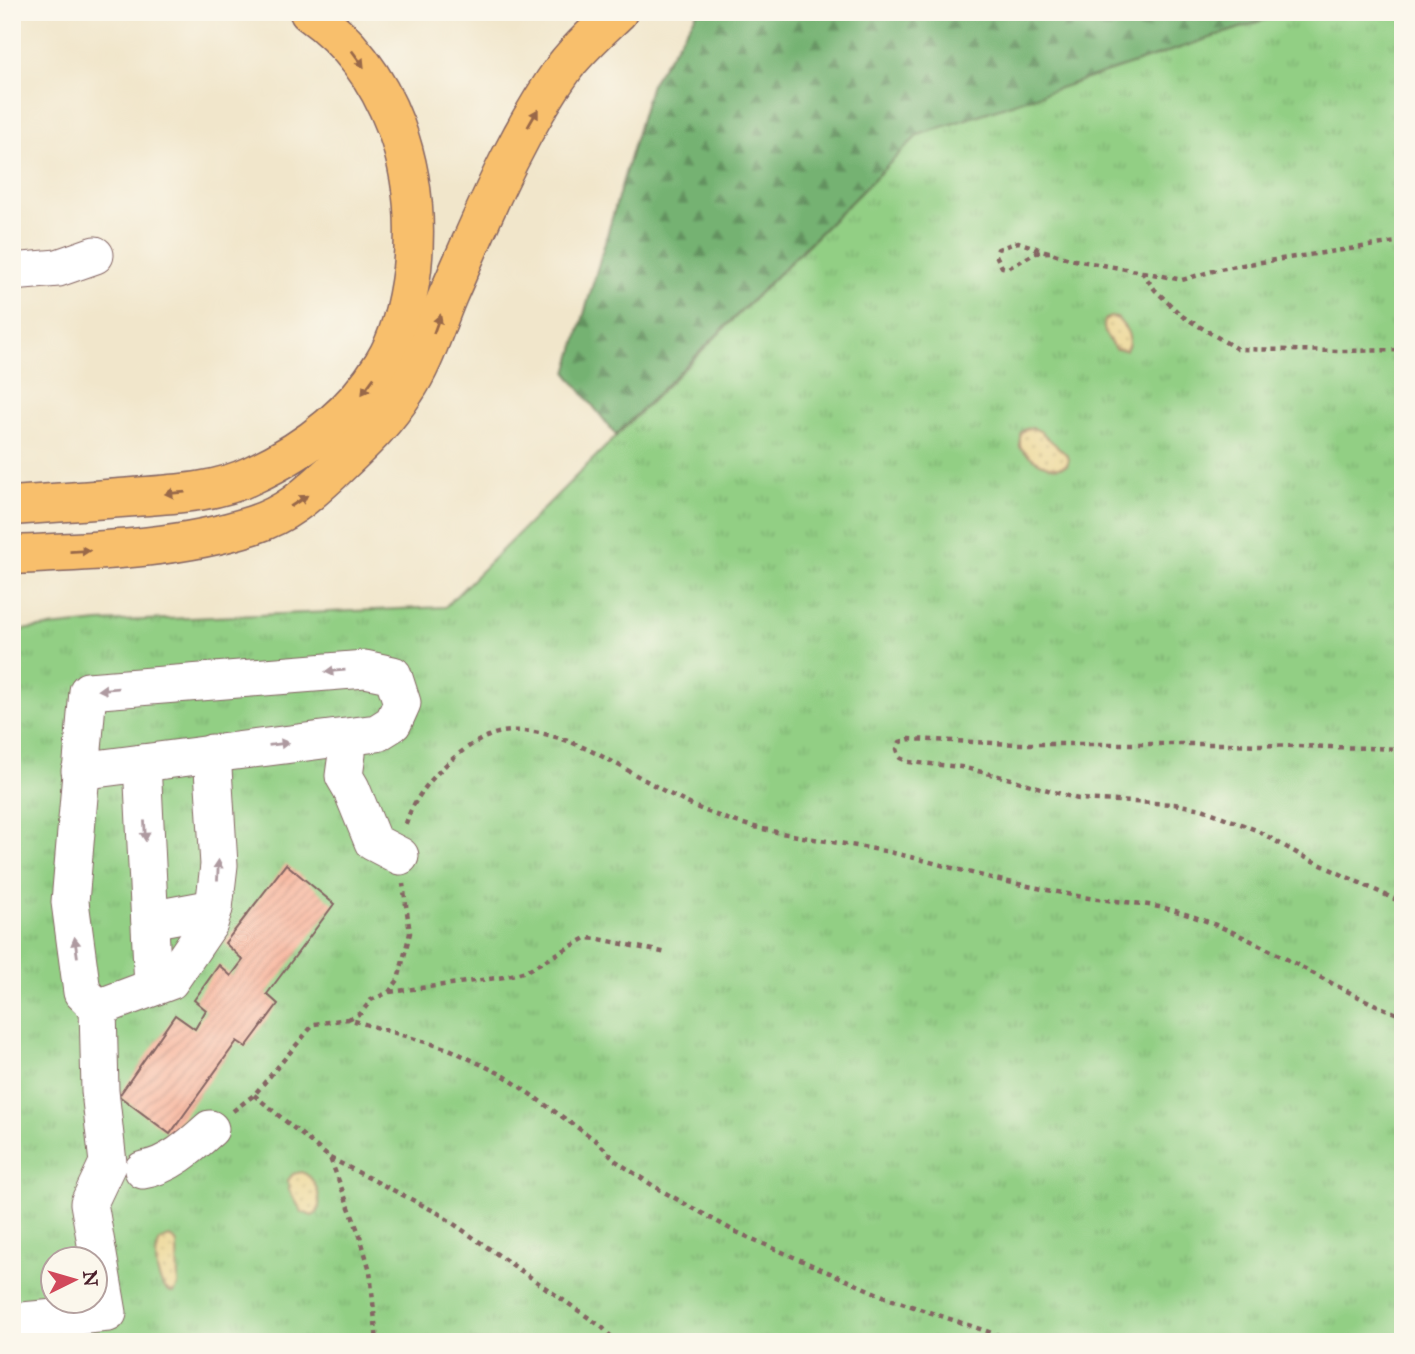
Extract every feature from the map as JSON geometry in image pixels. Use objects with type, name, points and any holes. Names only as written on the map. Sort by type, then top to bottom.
[{"type":"highway","points":[[12,506],[201,491],[251,476],[301,450],[330,427],[349,410],[384,362],[403,315],[412,262],[415,218],[406,155],[386,100],[357,56],[325,23],[309,12]]},
{"type":"highway","points":[[12,555],[109,550],[197,538],[254,525],[307,497],[364,444],[386,420],[407,389],[427,352],[443,307],[494,191],[545,96],[568,63],[596,31],[618,12]]},
{"type":"lane","points":[[12,272],[58,268],[95,255]]},
{"type":"lane","points":[[12,1322],[108,1313],[89,1203],[108,1163],[100,1091],[98,1008],[82,992],[70,902],[80,771],[88,691],[365,669],[393,675],[402,703],[393,723],[377,733],[80,771]]},
{"type":"lane","points":[[98,1008],[170,981],[209,924],[214,908],[219,865],[212,752]]},
{"type":"lane","points":[[348,754],[344,776],[373,842],[400,856]]},
{"type":"lane","points":[[142,763],[153,987]]},
{"type":"lane","points":[[150,920],[214,908]]},
{"type":"lane","points":[[143,1170],[168,1161],[190,1147],[210,1129]]},
{"type":"path","points":[[1050,253],[1036,253],[1008,268],[1002,267],[996,255],[998,249],[1018,242],[1069,259],[1182,280],[1248,264],[1403,241]]},
{"type":"path","points":[[1142,272],[1155,290],[1182,316],[1237,348],[1332,351],[1403,349]]},
{"type":"path","points":[[389,992],[398,980],[410,933],[400,856],[408,819],[424,790],[466,747],[501,732],[540,733],[584,747],[708,813],[744,823],[894,853],[1013,883],[1161,907],[1194,916],[1275,951],[1369,1002],[1403,1016]]},
{"type":"path","points":[[1403,749],[1226,744],[1016,744],[910,739],[900,742],[897,749],[900,758],[909,762],[974,770],[1078,799],[1174,804],[1202,809],[1256,830],[1302,856],[1403,903]]},
{"type":"path","points":[[210,1129],[254,1095],[314,1024],[348,1019],[361,1013],[371,1000],[389,992],[504,977],[526,971],[586,938],[667,953]]},
{"type":"path","points":[[348,1019],[450,1049],[503,1075],[598,1142],[615,1161],[655,1187],[744,1236],[890,1299],[1019,1342]]},
{"type":"path","points":[[254,1095],[330,1158],[438,1213],[603,1326],[616,1342]]},
{"type":"path","points":[[330,1158],[357,1226],[370,1271],[377,1342]]},
{"type":"green space","points":[[698,12],[1288,12],[918,135],[616,435],[567,373],[651,84]]},
{"type":"green space","points":[[1288,12],[1403,12],[1403,1342],[16,1342],[12,1292],[12,634],[18,630],[99,622],[445,607],[918,135]]},
{"type":"sand","points":[[1110,317],[1117,318],[1128,333],[1126,350],[1115,349],[1106,335],[1104,324]]},
{"type":"sand","points":[[1033,428],[1067,455],[1067,465],[1048,466],[1035,460],[1020,447],[1020,434],[1025,429]]},
{"type":"sand","points":[[301,1172],[311,1178],[319,1195],[319,1208],[312,1216],[302,1212],[289,1190],[288,1180],[293,1174]]},
{"type":"sand","points":[[169,1237],[175,1240],[177,1245],[178,1286],[174,1293],[163,1285],[156,1263],[160,1241]]},
{"type":"building","points":[[286,864],[334,904],[267,994],[278,1004],[246,1047],[237,1041],[170,1134],[119,1096],[175,1015],[195,1029],[206,1010],[194,1000],[219,965],[231,976],[243,960],[225,943]]}]
